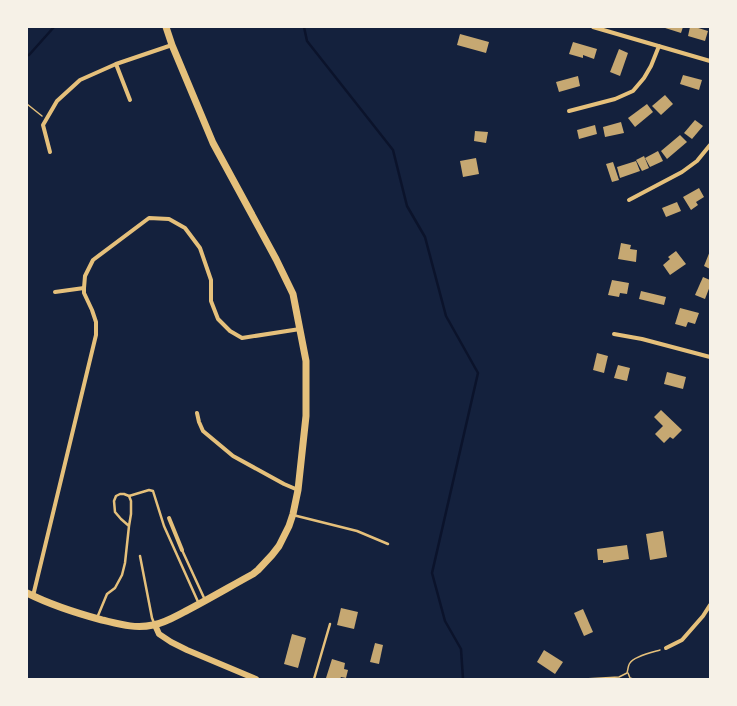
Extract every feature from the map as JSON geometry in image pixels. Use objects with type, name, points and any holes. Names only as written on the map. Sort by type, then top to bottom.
[{"type":"main road","points":[[30,595],[55,606],[133,627],[146,627],[167,621],[202,603],[258,570],[279,546],[289,526],[298,490],[306,416],[306,361],[293,294],[276,259],[213,143],[166,27]]},
{"type":"street","points":[[593,27],[710,61]]},
{"type":"street","points":[[50,152],[44,124],[57,101],[80,80],[116,64],[172,45]]},
{"type":"street","points":[[569,111],[615,100],[633,91],[648,72],[659,46]]},
{"type":"street","points":[[116,64],[130,100]]},
{"type":"street","points":[[629,200],[682,172],[697,161],[710,145]]},
{"type":"street","points":[[30,595],[96,335],[96,322],[86,298],[84,288],[86,276],[93,260],[149,218],[169,219],[185,228],[200,248],[210,280],[211,302],[218,319],[230,331],[242,338],[300,329]]},
{"type":"street","points":[[55,292],[84,288]]},
{"type":"street","points":[[614,334],[642,339],[710,357]]},
{"type":"street","points":[[197,414],[198,422],[203,431],[221,446],[240,459],[284,484],[298,490]]},
{"type":"street","points":[[169,518],[182,550]]},
{"type":"street","points":[[666,648],[682,640],[703,616],[710,605]]},
{"type":"street","points":[[155,625],[159,634],[187,650],[245,677],[256,679]]},
{"type":"lane","points":[[129,526],[115,512],[114,501],[116,496],[120,494],[129,496],[149,490],[153,491],[164,526],[202,603]]},
{"type":"lane","points":[[97,618],[107,594],[115,588],[122,575],[125,563],[131,514],[131,501],[129,496]]},
{"type":"lane","points":[[292,514],[357,531],[388,544]]},
{"type":"lane","points":[[182,550],[202,603]]},
{"type":"lane","points":[[140,556],[152,618],[155,625]]},
{"type":"lane","points":[[314,679],[330,624]]},
{"type":"path","points":[[27,104],[46,120]]},
{"type":"path","points":[[584,679],[619,677],[627,673],[630,663],[634,660],[643,655],[666,648]]},
{"type":"path","points":[[627,673],[630,678],[633,679]]},
{"type":"building","points":[[662,27],[683,27],[681,33]]},
{"type":"building","points":[[690,27],[708,31],[705,41],[688,36]]},
{"type":"building","points":[[460,34],[489,42],[486,53],[457,45]]},
{"type":"building","points":[[573,42],[597,49],[594,59],[583,55],[583,58],[569,54]]},
{"type":"building","points":[[619,49],[628,53],[620,76],[610,72]]},
{"type":"building","points":[[683,75],[702,80],[699,90],[680,84]]},
{"type":"building","points":[[578,76],[580,86],[559,92],[556,82]]},
{"type":"building","points":[[665,95],[673,104],[661,115],[652,106]]},
{"type":"building","points":[[647,104],[653,112],[635,127],[628,118]]},
{"type":"building","points":[[695,120],[703,126],[692,139],[684,133]]},
{"type":"building","points":[[621,122],[624,133],[605,137],[603,127]]},
{"type":"building","points":[[595,125],[597,134],[579,139],[577,130]]},
{"type":"building","points":[[475,131],[488,132],[486,143],[474,141]]},
{"type":"building","points":[[680,135],[687,142],[667,159],[661,151]]},
{"type":"building","points":[[658,151],[663,161],[650,167],[645,158]]},
{"type":"building","points":[[644,156],[649,168],[642,171],[636,160]]},
{"type":"building","points":[[476,158],[479,174],[463,177],[460,161]]},
{"type":"building","points":[[636,161],[640,171],[620,178],[617,167]]},
{"type":"building","points":[[613,162],[619,180],[612,182],[606,164]]},
{"type":"building","points":[[699,188],[704,197],[696,202],[698,205],[691,210],[683,197]]},
{"type":"building","points":[[677,202],[681,211],[666,217],[662,208]]},
{"type":"building","points":[[621,243],[631,245],[630,249],[637,250],[636,262],[618,259]]},
{"type":"building","points":[[676,251],[686,264],[670,275],[663,265],[670,259],[668,257]]},
{"type":"building","points":[[710,251],[710,269],[704,266]]},
{"type":"building","points":[[703,277],[710,280],[710,286],[705,299],[695,295]]},
{"type":"building","points":[[612,280],[629,283],[627,294],[620,293],[619,297],[608,295]]},
{"type":"building","points":[[641,291],[666,297],[664,305],[639,299]]},
{"type":"building","points":[[680,308],[699,313],[695,324],[688,322],[686,327],[675,324]]},
{"type":"building","points":[[597,353],[608,356],[604,373],[593,370]]},
{"type":"building","points":[[618,365],[630,368],[627,381],[614,378]]},
{"type":"building","points":[[667,372],[686,377],[683,389],[664,384]]},
{"type":"building","points":[[661,410],[682,430],[673,439],[670,437],[664,443],[655,434],[663,426],[654,417]]},
{"type":"building","points":[[663,531],[667,557],[650,560],[646,534]]},
{"type":"building","points":[[627,545],[629,559],[603,563],[603,560],[598,560],[597,549]]},
{"type":"building","points":[[341,608],[358,612],[354,629],[337,625]]},
{"type":"building","points":[[583,609],[593,632],[584,636],[574,613]]},
{"type":"building","points":[[292,634],[306,638],[298,668],[284,664]]},
{"type":"building","points":[[375,643],[383,645],[379,664],[370,662]]},
{"type":"building","points":[[544,650],[563,662],[555,674],[537,662]]},
{"type":"building","points":[[332,659],[345,663],[344,669],[348,670],[346,678],[326,678]]},
{"type":"waterway","points":[[27,55],[29,55],[54,27]]},
{"type":"waterway","points":[[304,27],[307,41],[393,150],[407,206],[425,237],[446,316],[478,373],[432,573],[445,621],[461,649],[463,679]]}]
